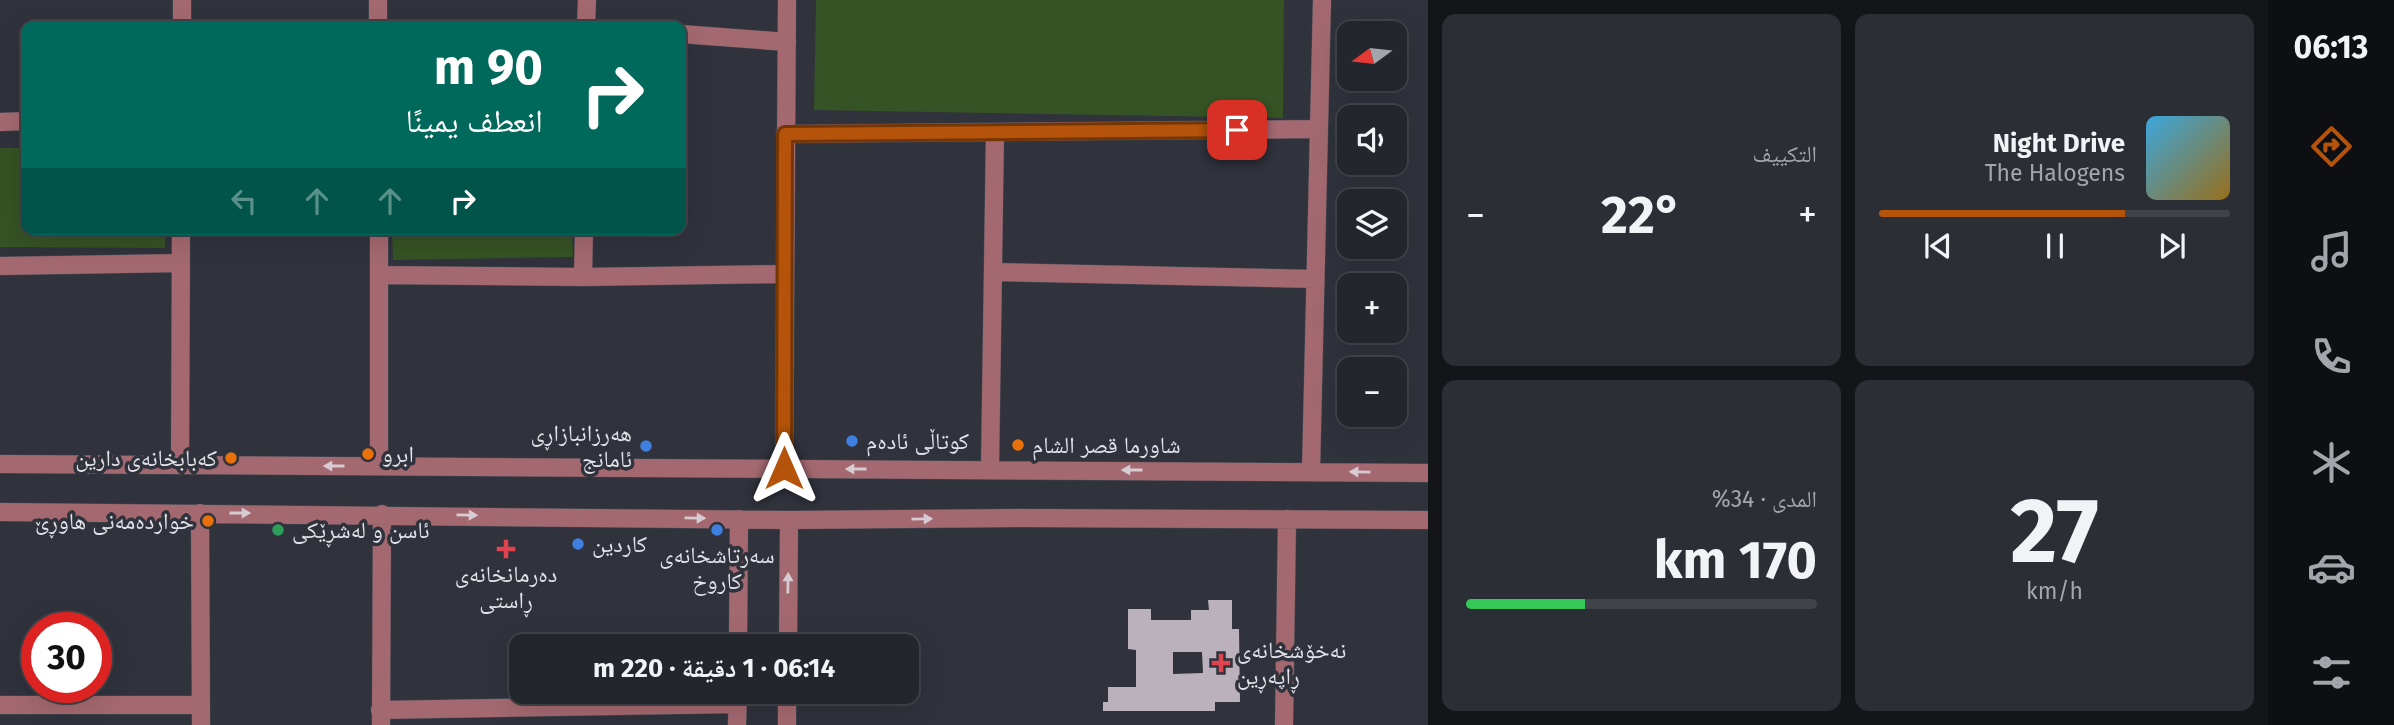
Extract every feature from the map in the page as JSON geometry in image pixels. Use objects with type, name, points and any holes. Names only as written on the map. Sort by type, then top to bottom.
[{"type":"street","points":[[181,21],[182,0]]},
{"type":"street","points":[[378,0],[378,21]]},
{"type":"street","points":[[586,21],[587,0]]},
{"type":"street","points":[[784,468],[787,0]]},
{"type":"street","points":[[1311,471],[1322,0]]},
{"type":"street","points":[[686,34],[787,42]]},
{"type":"street","points":[[0,122],[21,121]]},
{"type":"street","points":[[785,134],[1318,129]]},
{"type":"street","points":[[990,470],[995,132]]},
{"type":"street","points":[[180,465],[181,235]]},
{"type":"street","points":[[379,235],[379,466]]},
{"type":"street","points":[[583,277],[584,235]]},
{"type":"street","points":[[0,266],[181,263]]},
{"type":"street","points":[[993,272],[1315,279]]},
{"type":"street","points":[[379,275],[583,277],[784,274]]},
{"type":"street","points":[[0,464],[1428,473]]},
{"type":"street","points":[[0,512],[789,520],[1428,520]]},
{"type":"street","points":[[200,513],[201,725]]},
{"type":"street","points":[[382,514],[380,717],[613,704]]},
{"type":"street","points":[[738,634],[739,519]]},
{"type":"street","points":[[1284,725],[1287,519]]},
{"type":"street","points":[[788,634],[789,520]]},
{"type":"street","points":[[737,725],[738,704]]},
{"type":"street","points":[[787,704],[787,725]]},
{"type":"street","points":[[0,705],[201,705]]},
{"type":"green space","points":[[816,0],[1284,0],[1283,118],[814,110]]},
{"type":"green space","points":[[0,148],[21,148],[21,235],[165,235],[165,248],[0,247]]},
{"type":"green space","points":[[392,235],[572,235],[573,257],[393,260]]},
{"type":"building","name":"نەخۆشخانەی ڕاپەڕین","points":[[1208,600],[1232,600],[1232,629],[1239,629],[1240,702],[1215,702],[1215,711],[1103,711],[1103,702],[1108,702],[1108,687],[1136,687],[1136,650],[1128,649],[1128,609],[1151,609],[1151,620],[1191,620],[1191,610],[1209,610]],"holes":[[[1173,652],[1202,652],[1203,673],[1173,674]]]},
{"type":"place","name":"کوتاڵی ئادەم","points":[[852,441]]},
{"type":"place","name":"شاورما قصر الشام","points":[[1018,445]]},
{"type":"place","name":"هەرزانبازاڕی ئامانج","points":[[646,446]]},
{"type":"place","name":"ابرو","points":[[368,454]]},
{"type":"place","name":"کەبابخانەی دارین","points":[[231,458]]},
{"type":"place","name":"خواردەمەنی هاوڕێ","points":[[208,521]]},
{"type":"place","name":"ئاسن و لەشڕێکی","points":[[278,530]]},
{"type":"place","name":"سەرتاشخانەی کاروخ","points":[[717,530]]},
{"type":"place","name":"كاردين","points":[[578,544]]},
{"type":"place","name":"دەرمانخانەی ڕاستی","points":[[506,549]]},
{"type":"place","name":"نەخۆشخانەی ڕاپەڕین","points":[[1221,663]]},
{"type":"route","points":[[784,468],[785,134],[1237,130]]}]
